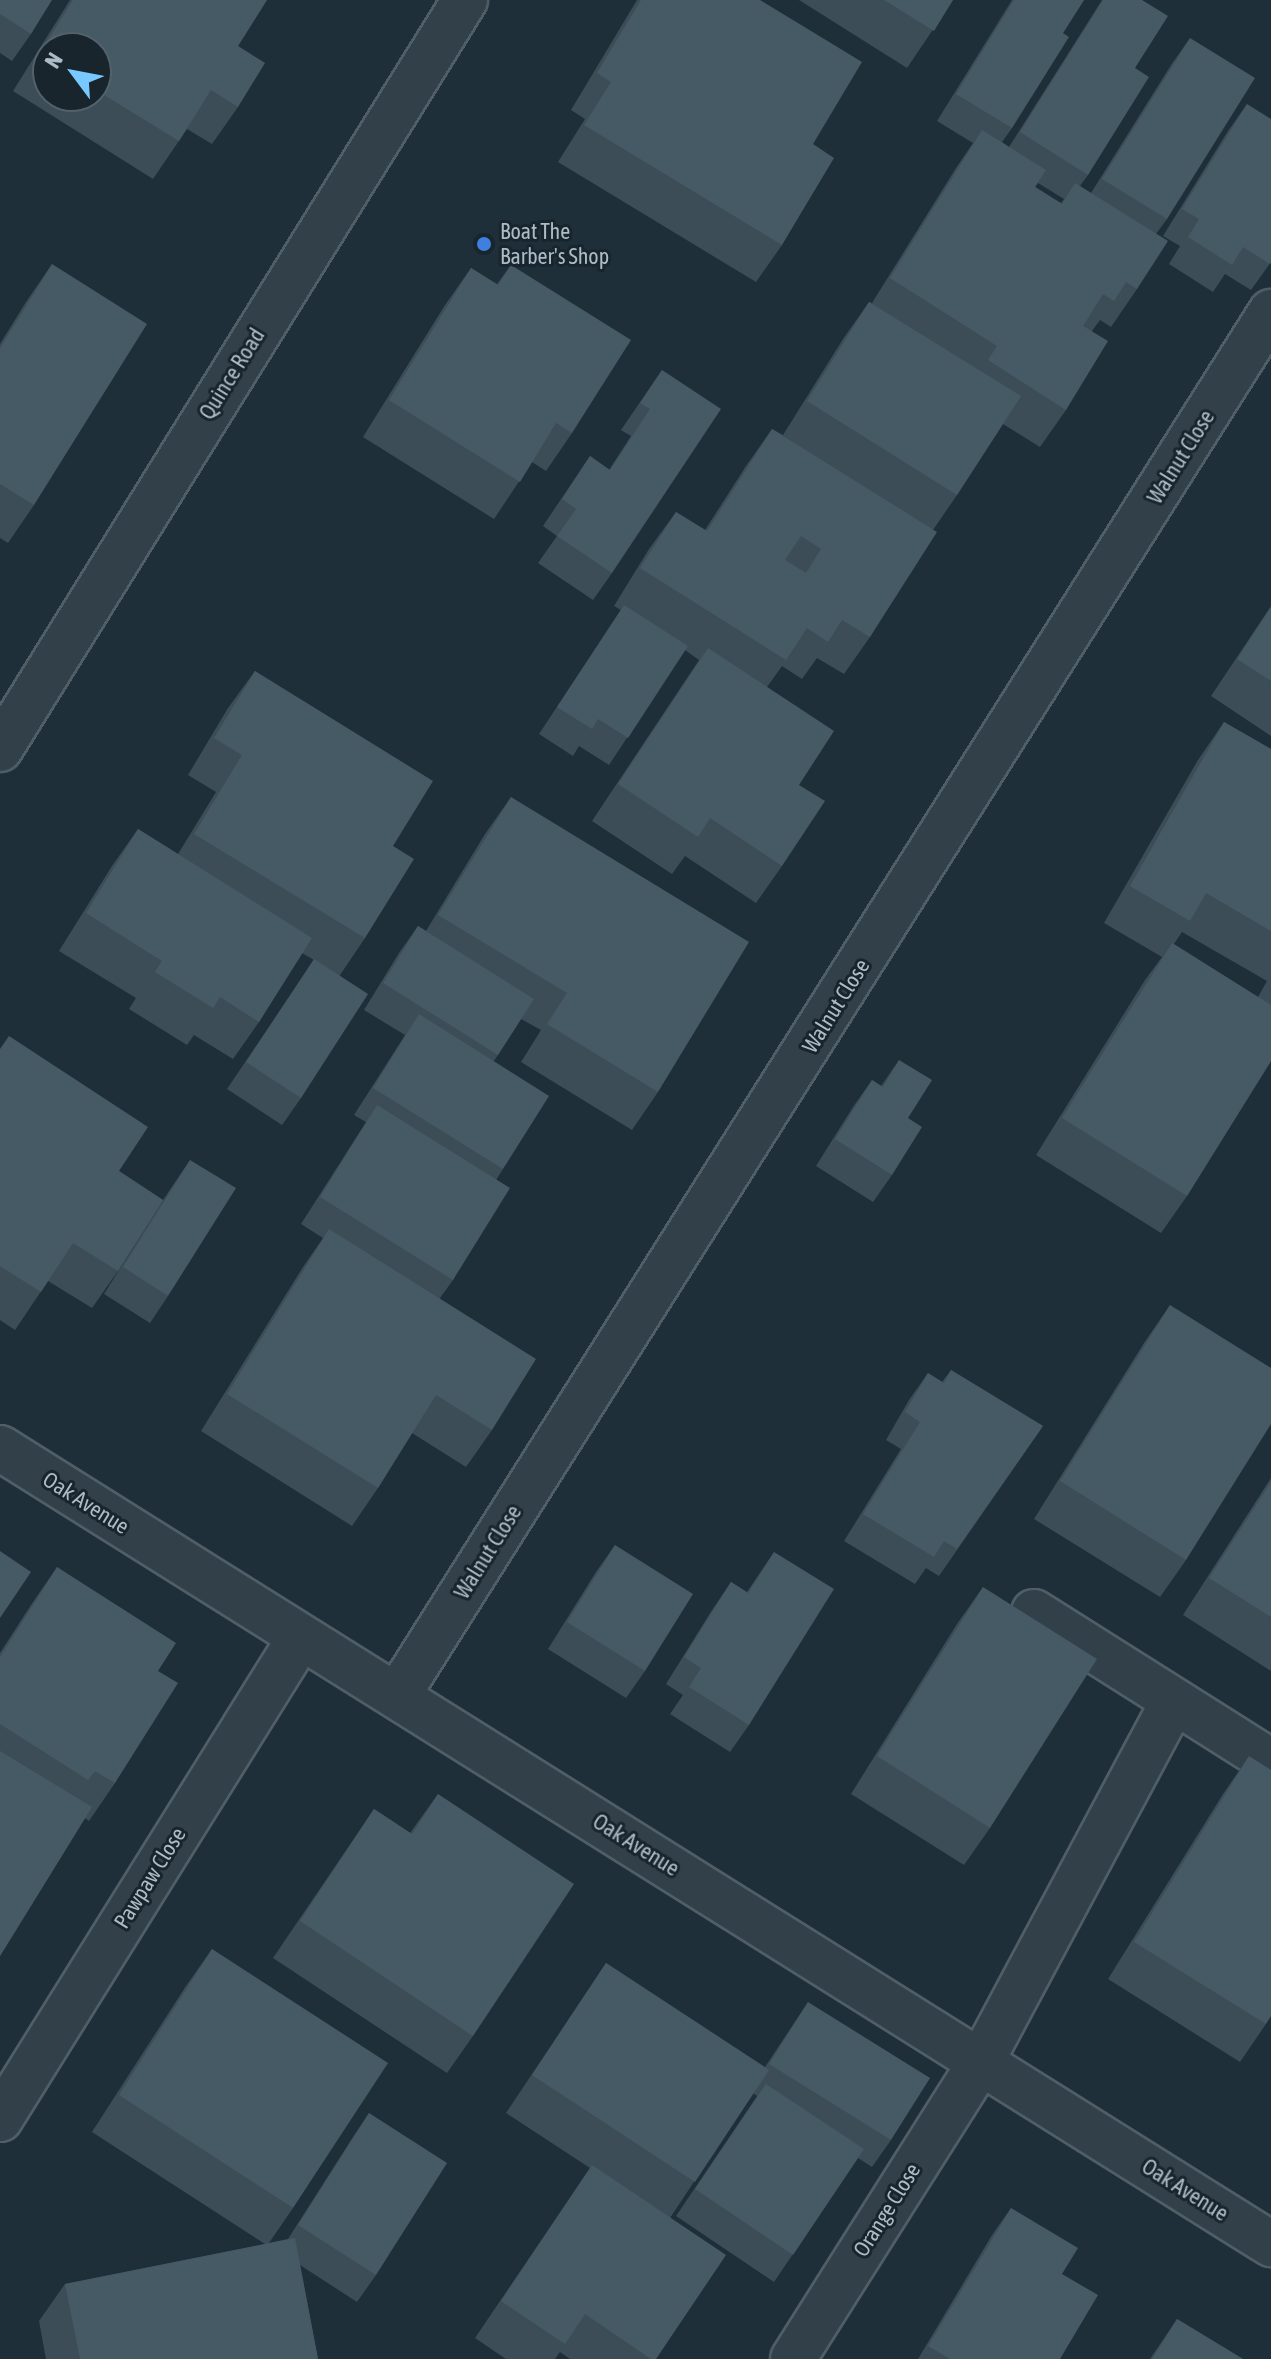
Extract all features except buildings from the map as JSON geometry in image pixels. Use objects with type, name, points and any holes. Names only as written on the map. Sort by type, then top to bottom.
[{"type":"street","name":"Quince Road","points":[[0,749],[465,0]]},
{"type":"street","name":"Walnut Close","points":[[397,1696],[1271,312]]},
{"type":"street","name":"Oak Avenue","points":[[0,1448],[300,1638],[982,2060],[1271,2244]]},
{"type":"street","points":[[1034,1612],[1271,1762]]},
{"type":"street","name":"Pawpaw Close","points":[[0,2119],[300,1638]]},
{"type":"street","name":"Orange Close","points":[[793,2359],[982,2060],[1174,1701]]},
{"type":"place","name":"Boat The Barber's Shop","points":[[484,244]]}]
